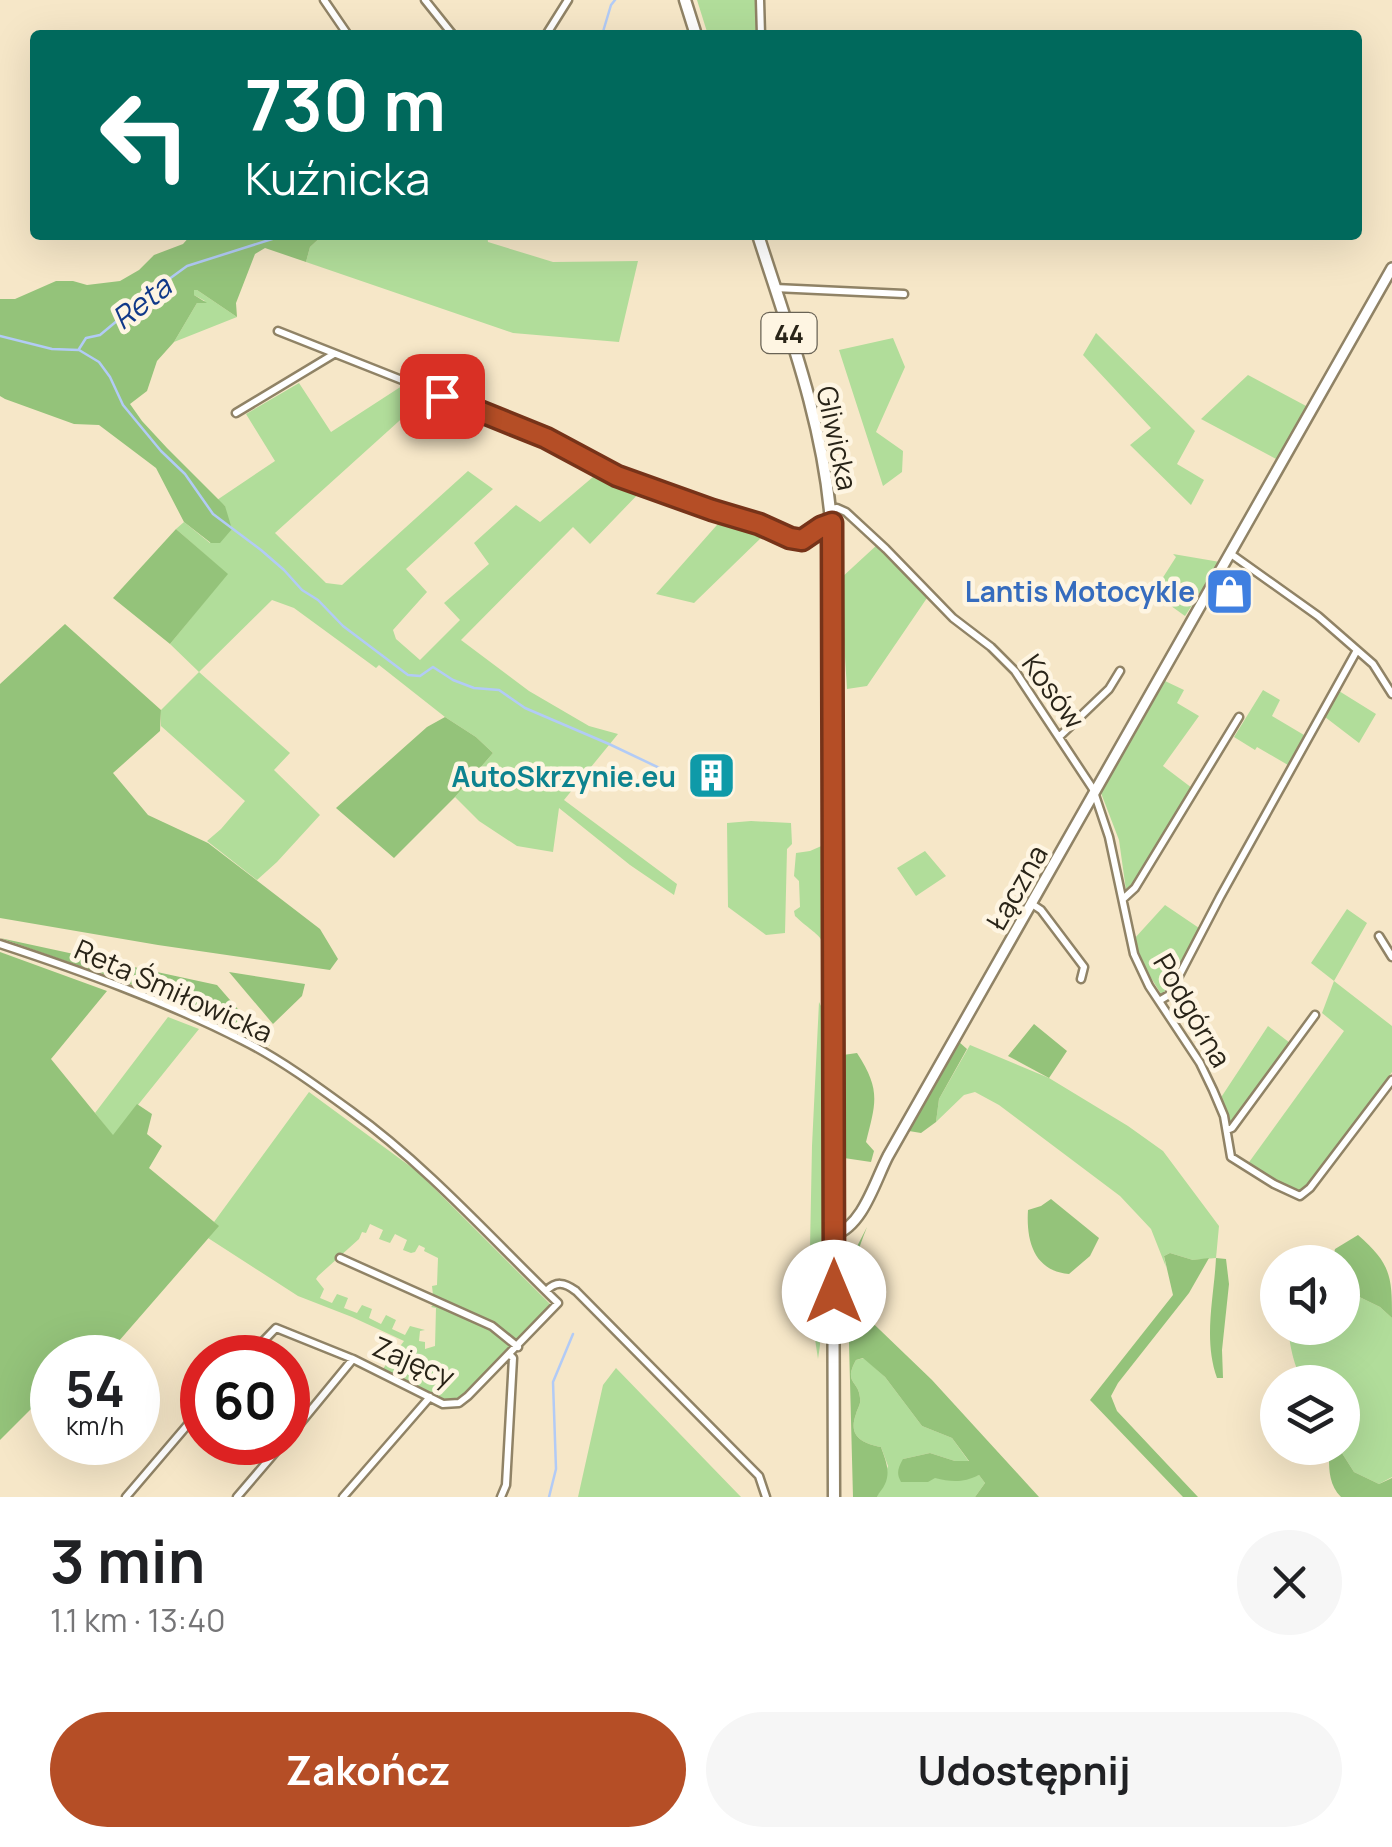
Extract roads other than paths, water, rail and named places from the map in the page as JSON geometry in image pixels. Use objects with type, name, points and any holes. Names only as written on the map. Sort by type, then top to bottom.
[{"type":"main road","points":[[685,0],[694,30]]},
{"type":"main road","name":"Gliwicka","points":[[760,240],[814,418],[832,523],[834,1497]]},
{"type":"street","points":[[324,0],[345,30]]},
{"type":"street","points":[[425,0],[449,30]]},
{"type":"street","points":[[549,30],[568,0]]},
{"type":"street","points":[[760,0],[761,30]]},
{"type":"street","name":"Łączna","points":[[834,1235],[850,1226],[859,1213],[1392,268]]},
{"type":"street","points":[[775,288],[904,294]]},
{"type":"street","points":[[278,331],[546,438],[617,476],[790,538],[802,540],[832,523]]},
{"type":"street","points":[[236,413],[336,354]]},
{"type":"street","name":"Kosów","points":[[830,508],[846,512],[953,618],[1015,671],[1095,795]]},
{"type":"street","points":[[1231,554],[1318,616],[1373,664],[1392,694]]},
{"type":"street","points":[[1159,1001],[1169,995],[1356,652]]},
{"type":"street","points":[[1060,736],[1109,689],[1120,671]]},
{"type":"street","points":[[1122,899],[1135,888],[1239,717]]},
{"type":"street","name":"Podgórna","points":[[1095,795],[1109,837],[1134,954],[1159,1001],[1200,1062],[1224,1116],[1231,1157],[1300,1196],[1392,1080]]},
{"type":"street","points":[[1032,904],[1041,910],[1084,967],[1081,979]]},
{"type":"street","points":[[1378,936],[1392,957]]},
{"type":"street","name":"Reta Śmiłowicka","points":[[0,944],[120,986],[243,1041],[281,1064],[353,1112],[426,1172],[558,1304]]},
{"type":"street","name":"Podgórna","points":[[1227,1130],[1315,1015]]},
{"type":"street","points":[[340,1258],[492,1326],[518,1347]]},
{"type":"street","points":[[546,1291],[561,1283],[576,1291],[760,1476],[766,1497]]},
{"type":"street","name":"Zajęcy","points":[[310,1342],[443,1404],[459,1403],[558,1304]]},
{"type":"street","name":"Zajęcy","points":[[269,1335],[276,1328],[293,1335]]},
{"type":"street","points":[[502,1497],[506,1486],[510,1355]]},
{"type":"street","points":[[310,1411],[353,1359]]},
{"type":"street","points":[[343,1497],[430,1398]]},
{"type":"street","points":[[126,1497],[180,1434]]},
{"type":"street","points":[[238,1497],[265,1465]]},
{"type":"waterway","points":[[604,30],[615,0]]},
{"type":"waterway","name":"Reta","points":[[79,349],[86,338],[100,335],[187,266],[269,240]]},
{"type":"waterway","points":[[0,336],[52,349],[79,350],[99,362],[123,405],[185,474],[213,514],[261,550],[343,626],[408,675],[420,676],[433,667],[474,688],[499,690],[525,708],[670,773]]},
{"type":"waterway","points":[[549,1497],[556,1469],[553,1382],[573,1334]]},
{"type":"place","name":"Lantis Motocykle","points":[[1230,591]]},
{"type":"place","name":"AutoSkrzynie.eu","points":[[711,776]]}]
